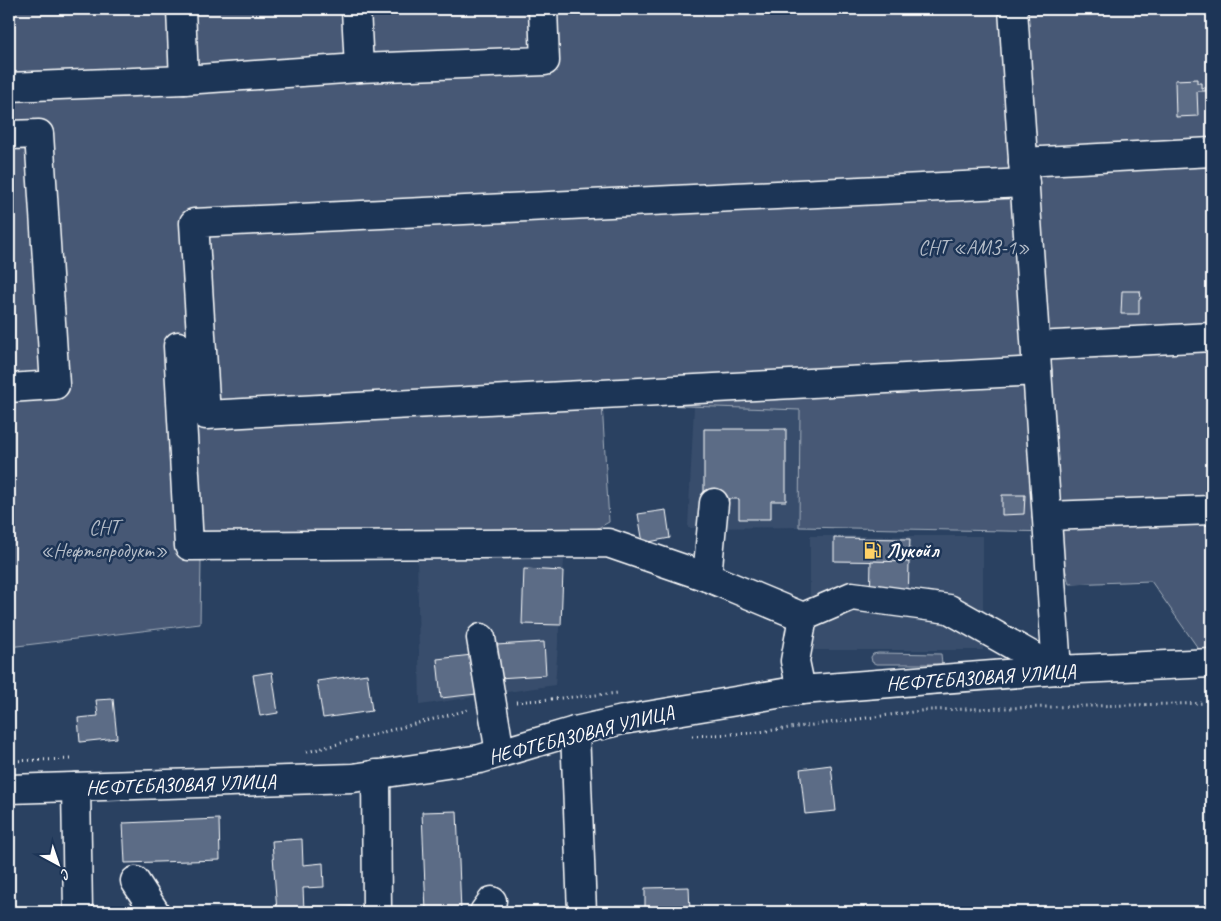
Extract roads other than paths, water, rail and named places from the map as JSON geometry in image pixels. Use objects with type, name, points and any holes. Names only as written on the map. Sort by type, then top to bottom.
[{"type":"street","points":[[181,9],[184,80]]},
{"type":"street","points":[[356,9],[359,68]]},
{"type":"street","points":[[9,87],[184,80],[359,68],[546,61],[543,9]]},
{"type":"street","points":[[1013,9],[1057,670]]},
{"type":"street","points":[[9,136],[39,134],[55,385],[9,388]]},
{"type":"street","points":[[1212,152],[1024,172],[194,223],[206,415],[1036,359],[1212,337]]},
{"type":"street","points":[[178,346],[189,546],[608,543],[707,577],[804,617],[852,596],[948,609],[1057,670]]},
{"type":"street","points":[[707,577],[714,503]]},
{"type":"street","points":[[1047,516],[1212,510]]},
{"type":"street","points":[[800,690],[795,661],[804,617]]},
{"type":"street","points":[[481,638],[500,753]]},
{"type":"street","name":"НЕФТЕБАЗОВАЯ УЛИЦА","points":[[9,789],[354,778],[480,759],[575,731],[623,720],[800,690],[1057,670],[1212,663]]},
{"type":"street","points":[[575,731],[582,912]]},
{"type":"street","points":[[376,774],[378,912]]},
{"type":"street","points":[[76,787],[78,912]]},
{"type":"street","points":[[136,881],[155,912]]},
{"type":"place","name":"Лукойл","points":[[872,550]]},
{"type":"park label","name":"СНТ «АМЗ-1»","points":[[974,247]]},
{"type":"park label","name":"СНТ «Нефтепродукт»","points":[[104,538]]}]
